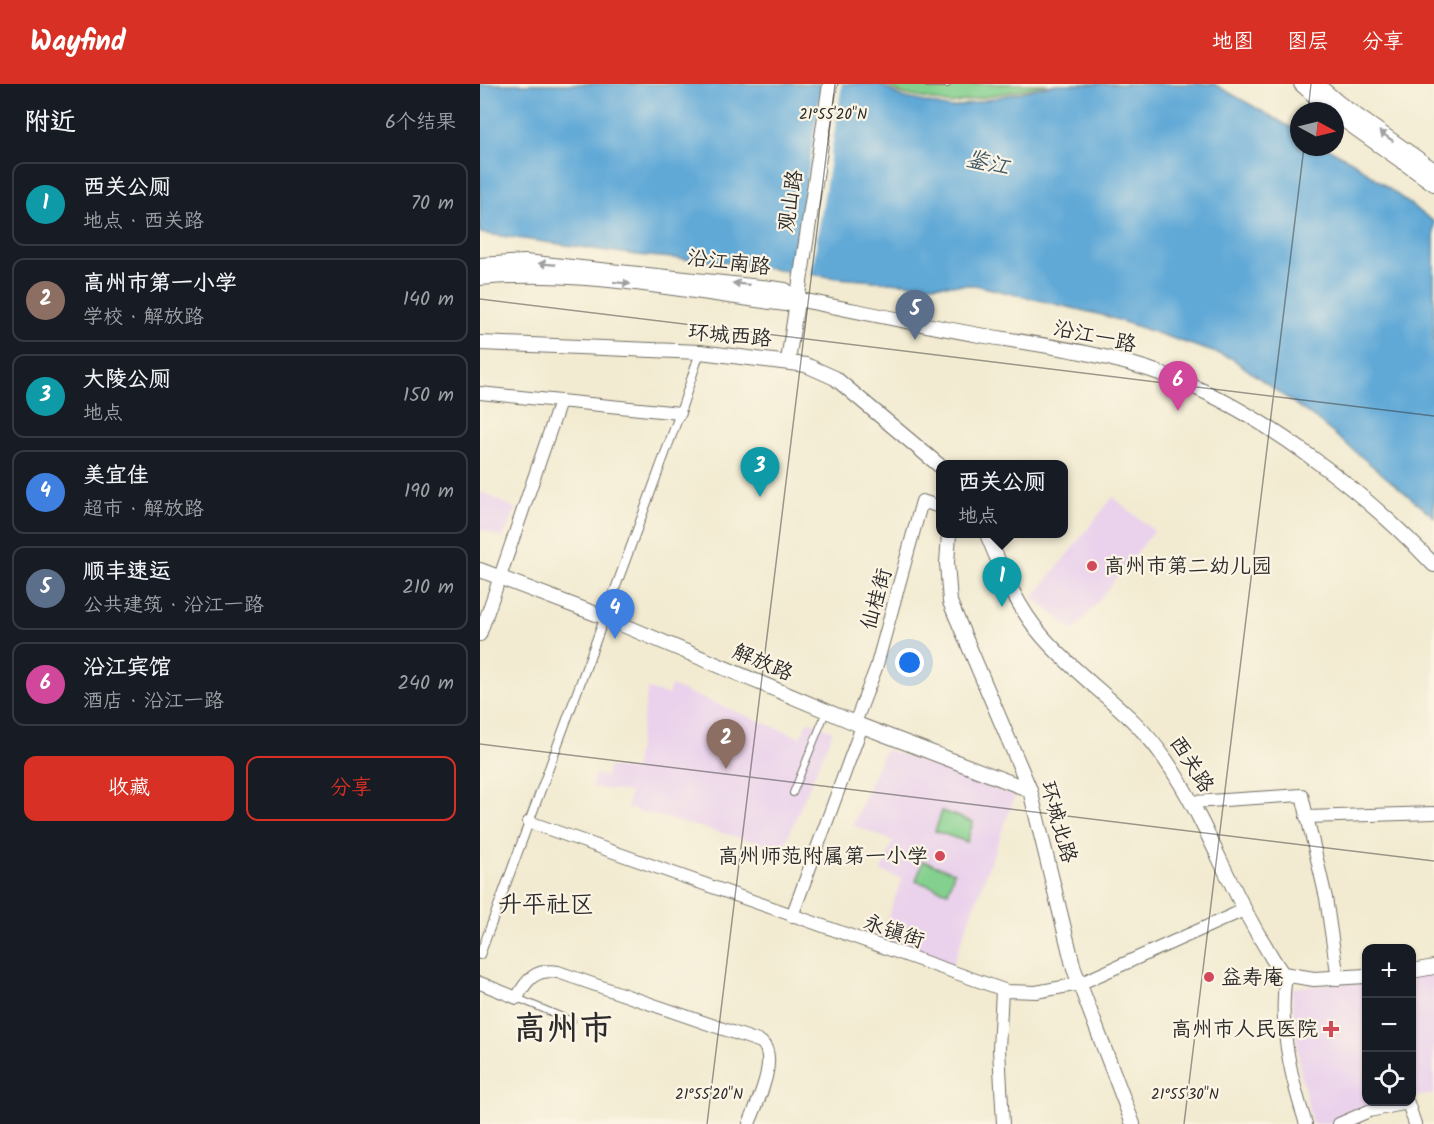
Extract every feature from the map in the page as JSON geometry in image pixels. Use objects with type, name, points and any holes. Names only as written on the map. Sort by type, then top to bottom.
[{"type":"street","name":"观山路","points":[[788,361],[830,84]]},
{"type":"street","points":[[1301,84],[1321,102]]},
{"type":"street","points":[[1317,84],[1434,170]]},
{"type":"street","points":[[1344,120],[1434,184]]},
{"type":"street","name":"沿江南路","points":[[480,265],[525,262],[606,269],[785,290],[796,299],[786,304],[605,281],[531,275],[480,278]]},
{"type":"street","name":"沿江一路","points":[[796,299],[1132,364],[1190,384],[1247,416],[1311,457],[1402,532],[1434,565]]},
{"type":"street","name":"环城西路","points":[[480,344],[699,352],[788,361],[815,368],[835,378],[936,463]]},
{"type":"street","points":[[480,955],[680,413],[699,352]]},
{"type":"street","points":[[480,393],[680,413]]},
{"type":"street","points":[[480,636],[560,402]]},
{"type":"street","name":"仙桂街","points":[[792,916],[859,725],[922,501],[936,506]]},
{"type":"street","name":"环城北路","points":[[949,538],[947,563],[953,611],[1030,790],[1079,984],[1133,1124]]},
{"type":"street","name":"西关路","points":[[989,538],[1008,586],[1043,636],[1102,695],[1141,726],[1193,802],[1245,910],[1280,970],[1287,976]]},
{"type":"street","name":"解放路","points":[[480,570],[604,617],[859,725],[1030,790]]},
{"type":"street","points":[[1193,802],[1300,794],[1326,898],[1338,979]]},
{"type":"street","points":[[1306,818],[1434,813]]},
{"type":"street","name":"永镇街","points":[[529,822],[1002,990],[1027,992],[1079,984],[1245,910]]},
{"type":"street","points":[[1416,970],[1434,967]]},
{"type":"street","points":[[480,983],[517,998],[530,978],[542,972],[551,971],[761,1042],[767,1048],[767,1069],[749,1124]]},
{"type":"street","points":[[1306,1124],[1292,1075],[1285,1021],[1287,976],[1338,979],[1362,976]]},
{"type":"street","points":[[1002,990],[999,1049],[1003,1124]]},
{"type":"street","points":[[1339,1124],[1369,1111],[1393,1106]]},
{"type":"street","points":[[1409,1106],[1415,1124]]},
{"type":"lane","points":[[928,84],[947,84]]},
{"type":"lane","points":[[794,793],[826,711]]},
{"type":"lane","points":[[517,998],[573,1021]]},
{"type":"shaded area","points":[[480,491],[516,509],[503,538],[480,529]]},
{"type":"shaded area","name":"高州市第二幼儿园","points":[[1113,497],[1154,531],[1074,631],[1033,598]]},
{"type":"shaded area","points":[[671,686],[800,737],[808,721],[833,731],[783,849],[627,808],[630,792],[592,787],[594,775],[606,776],[608,767],[634,770],[648,689],[668,695]]},
{"type":"shaded area","name":"高州师范附属第一小学","points":[[885,749],[1015,796],[951,969],[879,941],[902,879],[881,871],[893,841],[853,825]]},
{"type":"shaded area","points":[[1434,973],[1434,1094],[1416,1096],[1416,998],[1416,975]]},
{"type":"shaded area","name":"高州市人民医院","points":[[1362,980],[1362,1106],[1373,1106],[1344,1112],[1333,1124],[1312,1124],[1300,1069],[1291,988]]},
{"type":"green space","points":[[884,84],[1048,84],[951,104],[903,94]]},
{"type":"green space","points":[[942,811],[973,822],[967,842],[935,831]]},
{"type":"green space","points":[[923,861],[954,872],[948,892],[916,881]]},
{"type":"water","name":"鉴江","points":[[480,84],[879,84],[902,97],[951,108],[1056,84],[1214,84],[1290,127],[1290,156],[1342,156],[1434,222],[1434,517],[1317,420],[1231,358],[1106,316],[975,285],[926,285],[837,278],[732,263],[637,255],[480,233]]},
{"type":"pier","points":[[822,84],[842,84],[811,277],[792,275]]},
{"type":"place","name":"顺丰速运","points":[[915,340]]},
{"type":"place","name":"沿江宾馆","points":[[1178,411]]},
{"type":"place","name":"大陵公厕","points":[[760,497]]},
{"type":"place","name":"高州市第二幼儿园","points":[[1092,566]]},
{"type":"place","name":"西关公厕","points":[[1002,607]]},
{"type":"place","name":"美宜佳","points":[[615,639]]},
{"type":"place","name":"高州市第一小学","points":[[726,769]]},
{"type":"place","name":"高州师范附属第一小学","points":[[940,856]]},
{"type":"place","name":"益寿庵","points":[[1209,977]]},
{"type":"place","name":"高州市人民医院","points":[[1331,1029]]},
{"type":"district","name":"升平社区","points":[[546,904]]},
{"type":"district","name":"高州市","points":[[563,1027]]}]
